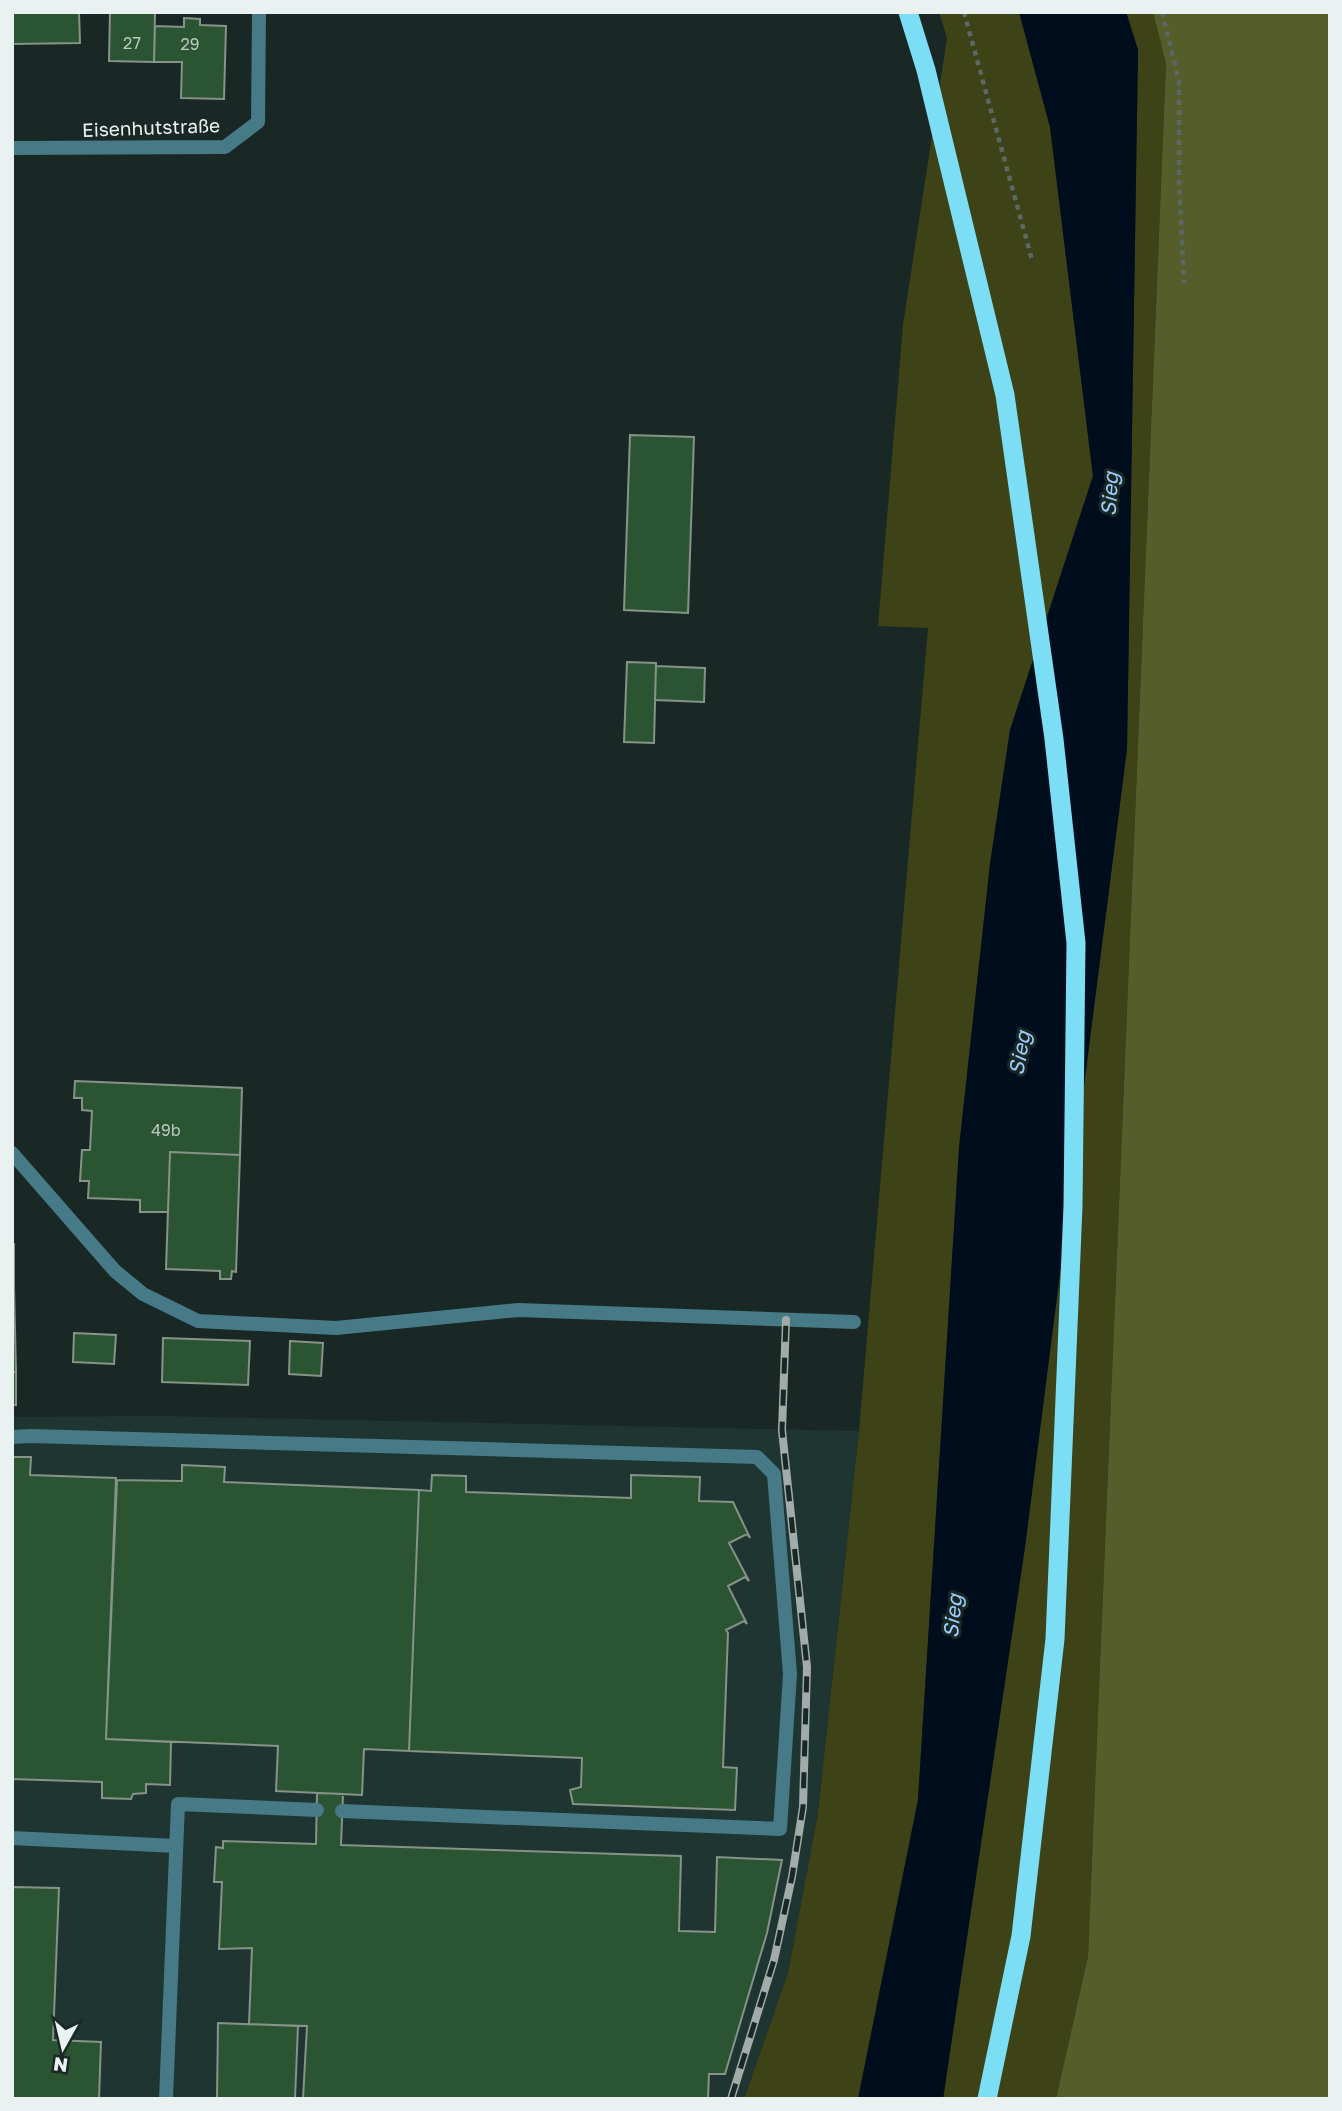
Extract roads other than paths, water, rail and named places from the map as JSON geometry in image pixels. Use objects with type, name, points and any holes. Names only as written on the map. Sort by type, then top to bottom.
[{"type":"highway","points":[[908,12],[926,70],[1005,395],[1054,739],[1076,943],[1073,1206],[1055,1639],[1021,1936],[987,2099]]},
{"type":"lane","name":"Eisenhutstraße","points":[[12,148],[225,147],[258,122],[259,12]]},
{"type":"lane","points":[[12,1153],[116,1270],[144,1294],[198,1321],[336,1328],[519,1310],[854,1322]]},
{"type":"lane","points":[[12,1437],[757,1457],[774,1474],[790,1674],[780,1829],[342,1811]]},
{"type":"lane","points":[[166,2099],[178,1804],[317,1810]]},
{"type":"lane","points":[[12,1839],[176,1846]]},
{"type":"water","name":"Sieg","points":[[1019,12],[1126,12],[1138,50],[1127,749],[1025,1547],[943,2099],[858,2099],[918,1800],[959,1148],[990,864],[1010,730],[1093,476],[1050,127]]},
{"type":"railway","points":[[731,2099],[774,1960],[792,1877],[803,1807],[807,1667],[782,1430],[786,1320]]}]
